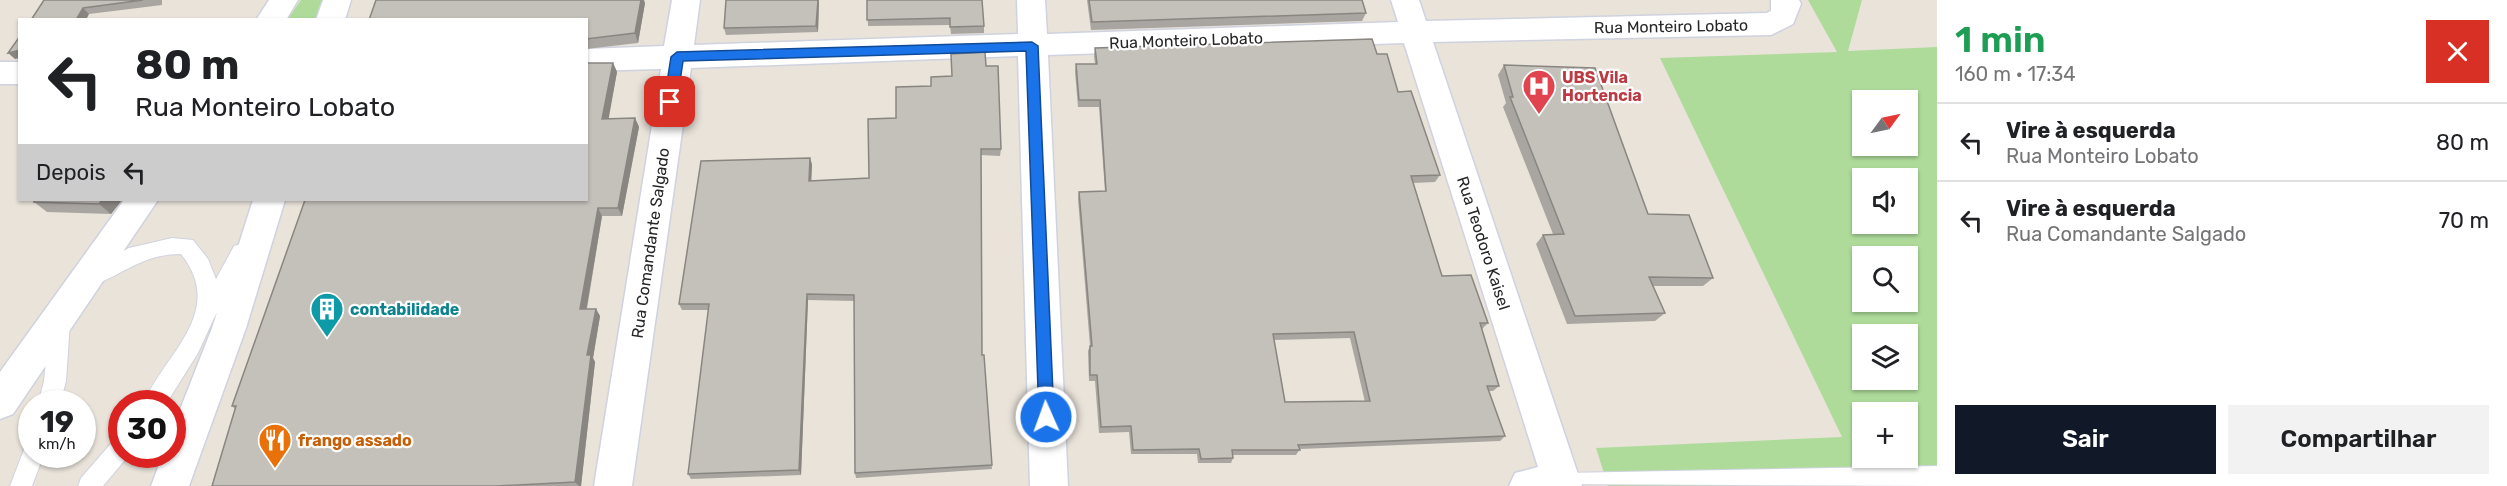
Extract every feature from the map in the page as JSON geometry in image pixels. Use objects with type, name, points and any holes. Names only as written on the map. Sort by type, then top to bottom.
[{"type":"street","points":[[271,18],[284,0]]},
{"type":"street","points":[[331,18],[337,0]]},
{"type":"street","name":"Rua Comandante Salgado","points":[[613,486],[686,0]]},
{"type":"street","points":[[1030,0],[1049,486]]},
{"type":"street","name":"Rua Teodoro Kaisel","points":[[1405,0],[1551,486]]},
{"type":"street","name":"Rua Monteiro Lobato","points":[[588,60],[1414,32],[1771,24],[1784,9]]},
{"type":"street","points":[[0,73],[18,73]]},
{"type":"street","points":[[0,402],[141,201]]},
{"type":"street","points":[[170,486],[229,328],[269,201]]},
{"type":"lane","points":[[204,321],[268,201]]},
{"type":"lane","points":[[85,280],[134,252],[162,245],[186,246],[199,258],[207,274],[209,294],[201,332],[162,390]]},
{"type":"lane","points":[[53,390],[61,314]]},
{"type":"lane","points":[[90,486],[108,464]]},
{"type":"lane","points":[[21,486],[28,468]]},
{"type":"lane","points":[[1551,486],[1937,477]]},
{"type":"green space","points":[[301,0],[324,0],[319,18],[288,18]]},
{"type":"green space","points":[[1808,0],[1862,0],[1848,51],[1937,47],[1937,486],[1608,486],[1596,448],[1842,437],[1660,58],[1837,52]]},
{"type":"building","points":[[44,0],[143,0],[83,8],[77,18],[32,18]]},
{"type":"building","points":[[376,0],[641,0],[635,33],[588,39],[588,18],[370,18]]},
{"type":"building","points":[[726,0],[818,0],[816,26],[724,28]]},
{"type":"building","points":[[867,0],[982,0],[984,26],[950,27],[950,18],[867,20]]},
{"type":"building","points":[[1089,0],[1362,0],[1366,13],[1092,22]]},
{"type":"building","points":[[18,39],[18,50],[8,53]]},
{"type":"building","points":[[1372,39],[1377,54],[1387,54],[1398,92],[1411,91],[1440,175],[1411,176],[1442,276],[1471,275],[1488,323],[1480,323],[1499,386],[1487,386],[1505,436],[1298,445],[1300,450],[1232,450],[1233,458],[1201,459],[1199,449],[1133,450],[1131,426],[1101,427],[1097,375],[1090,375],[1090,346],[1092,346],[1079,192],[1106,191],[1100,100],[1079,100],[1076,64],[1097,64],[1095,48]],"holes":[[[1354,332],[1370,401],[1285,402],[1273,334]]]},
{"type":"building","points":[[985,52],[986,66],[998,66],[1001,149],[981,149],[982,355],[984,355],[992,465],[855,473],[854,295],[807,294],[799,470],[688,474],[709,304],[679,304],[701,161],[810,158],[809,181],[869,178],[868,119],[896,118],[896,87],[931,86],[931,77],[952,76],[951,54]]},
{"type":"building","points":[[588,63],[613,63],[602,119],[635,118],[618,208],[598,208],[580,309],[596,309],[587,355],[591,355],[575,482],[497,486],[212,486],[236,406],[232,406],[305,201],[588,201]]},
{"type":"building","points":[[1504,65],[1595,68],[1648,214],[1689,215],[1713,278],[1649,277],[1665,313],[1575,316],[1543,235],[1564,234],[1510,97],[1513,97]]},
{"type":"building","points":[[34,201],[101,201],[99,204]]},
{"type":"place","name":"UBS Vila Hortencia","points":[[1539,115]]},
{"type":"place","name":"contabilidade","points":[[327,338]]},
{"type":"place","name":"frango assado","points":[[275,469]]},
{"type":"route","points":[[670,102],[677,57],[1032,46],[1046,417]]}]
